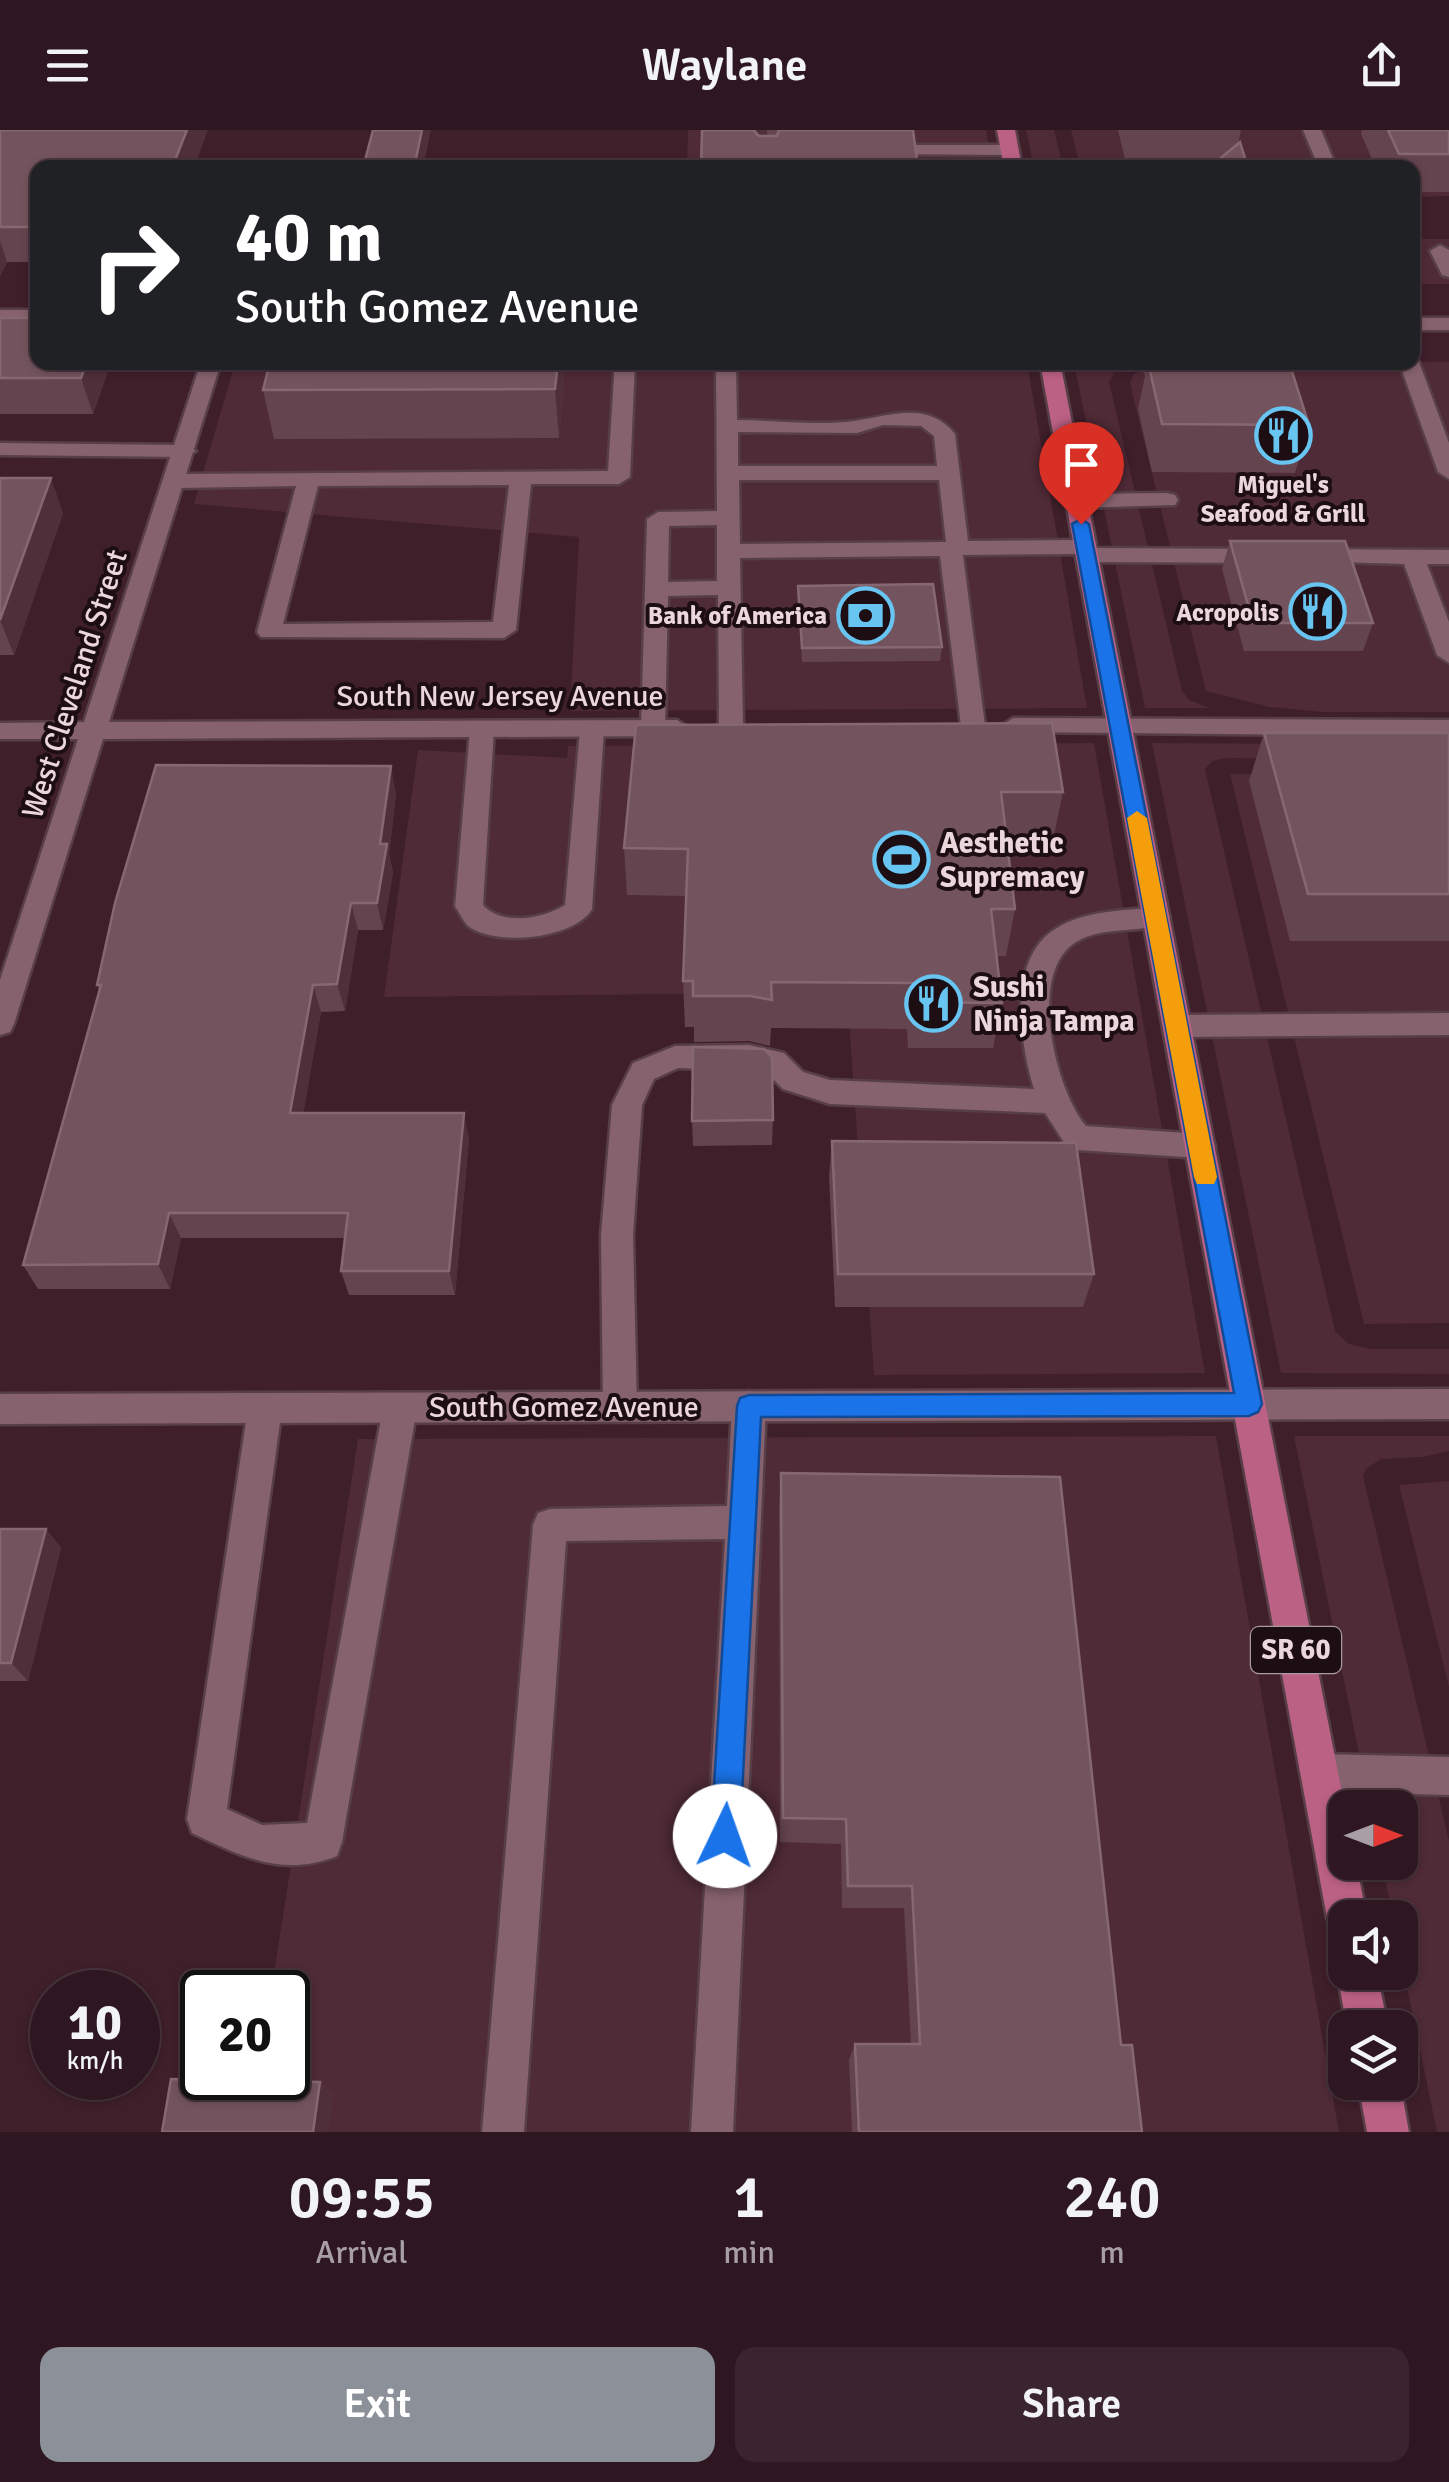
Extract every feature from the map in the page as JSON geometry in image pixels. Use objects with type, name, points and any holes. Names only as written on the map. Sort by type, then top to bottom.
[{"type":"main road","points":[[1006,130],[1012,159]]},
{"type":"main road","name":"SR 60","points":[[1052,370],[1344,1900]]},
{"type":"main road","points":[[1382,2100],[1388,2132]]},
{"type":"street","points":[[1312,130],[1325,160]]},
{"type":"street","points":[[859,150],[1012,159]]},
{"type":"street","points":[[1440,251],[1449,271]]},
{"type":"street","points":[[0,316],[30,316]]},
{"type":"street","points":[[1420,324],[1449,324]]},
{"type":"street","name":"West Cleveland Street","points":[[0,1024],[209,370]]},
{"type":"street","points":[[176,481],[620,477],[625,370]]},
{"type":"street","points":[[656,589],[728,588],[726,370]]},
{"type":"street","points":[[1413,370],[1447,461]]},
{"type":"street","points":[[727,418],[857,427],[880,419],[914,418],[944,434],[964,726],[1449,728]]},
{"type":"street","points":[[0,449],[186,451]]},
{"type":"street","points":[[728,473],[949,473]]},
{"type":"street","points":[[308,481],[270,632],[504,630],[521,478]]},
{"type":"street","points":[[1077,501],[1167,500]]},
{"type":"street","points":[[652,728],[658,518],[728,518]]},
{"type":"street","points":[[728,550],[954,548],[1449,556]]},
{"type":"street","points":[[1413,556],[1449,655]]},
{"type":"street","name":"South New Jersey Avenue","points":[[0,731],[740,728],[728,588]]},
{"type":"street","points":[[482,729],[469,906],[478,919],[494,926],[556,924],[569,920],[578,910],[592,728]]},
{"type":"street","points":[[1156,916],[1073,930],[1056,942],[1035,984],[1044,1077],[1065,1127],[1078,1138],[1200,1146]]},
{"type":"street","points":[[1177,1026],[1449,1024]]},
{"type":"street","points":[[620,1407],[617,1235],[627,1105],[643,1070],[674,1057],[749,1056],[774,1061],[793,1082],[830,1092],[883,1098],[1054,1101]]},
{"type":"street","name":"South Gomez Avenue","points":[[0,1409],[1449,1404]]},
{"type":"street","points":[[712,2132],[749,1406]]},
{"type":"street","points":[[264,1408],[206,1818],[261,1845],[323,1842],[400,1408]]},
{"type":"street","points":[[502,2132],[550,1525],[742,1522]]},
{"type":"street","points":[[1320,1773],[1449,1776]]},
{"type":"shaded area","points":[[688,130],[986,130],[991,160],[687,160]]},
{"type":"shaded area","points":[[1026,130],[1054,130],[1061,160],[1032,160]]},
{"type":"shaded area","points":[[1071,130],[1449,130],[1449,196],[1420,197],[1420,160],[1078,160]]},
{"type":"shaded area","points":[[1420,239],[1449,239],[1449,284],[1420,284]]},
{"type":"shaded area","points":[[1420,362],[1449,362],[1449,712],[1323,712],[1269,707],[1206,691],[1134,401],[1130,382],[1134,374],[1144,370],[1420,370]]},
{"type":"shaded area","points":[[233,370],[1028,370],[1087,708],[570,711],[579,537],[194,504]]},
{"type":"shaded area","points":[[1075,370],[1115,370],[1109,382],[1182,691],[1189,700],[1210,708],[1145,708]]},
{"type":"shaded area","points":[[1094,743],[1205,1373],[874,1375],[847,992],[384,997],[418,750],[567,758],[568,746]]},
{"type":"shaded area","points":[[1152,743],[1449,745],[1449,759],[1226,758],[1213,761],[1205,769],[1335,1331],[1349,1344],[1370,1349],[1449,1349],[1449,1374],[1281,1373]]},
{"type":"shaded area","points":[[1230,774],[1449,774],[1449,1323],[1364,1324]]},
{"type":"shaded area","points":[[1216,1436],[1328,2070],[1328,2100],[1333,2100],[1339,2132],[249,2132],[254,2100],[310,2100],[310,1970],[274,1970],[358,1439]]},
{"type":"shaded area","points":[[1294,1436],[1449,1436],[1449,1451],[1381,1459],[1366,1469],[1363,1476],[1449,1841],[1449,2132],[1437,2132],[1418,2040],[1418,2010],[1412,2010],[1408,1990],[1418,1990],[1418,1900],[1390,1900],[1385,1880],[1418,1880],[1418,1790],[1367,1790]]},
{"type":"shaded area","points":[[1449,1481],[1449,1687],[1399,1485]]},
{"type":"building","points":[[0,130],[187,130],[175,160],[30,160],[30,227],[0,227]]},
{"type":"building","points":[[373,130],[422,130],[416,160],[365,160]]},
{"type":"building","points":[[702,130],[755,130],[759,136],[777,136],[779,130],[913,130],[917,160],[701,160]]},
{"type":"building","points":[[1388,130],[1449,130],[1449,154],[1399,154]]},
{"type":"building","points":[[1240,142],[1246,160],[1219,160]]},
{"type":"building","points":[[0,318],[30,318],[30,370],[84,370],[81,378],[0,378]]},
{"type":"building","points":[[268,370],[557,370],[555,389],[263,390]]},
{"type":"building","points":[[1150,370],[1292,370],[1309,425],[1162,424]]},
{"type":"building","points":[[0,478],[51,478],[0,620]]},
{"type":"building","points":[[1230,541],[1345,541],[1373,623],[1253,623]]},
{"type":"building","name":"Bank of America","points":[[933,584],[942,647],[802,648],[798,586]]},
{"type":"building","points":[[1052,723],[1063,792],[1001,792],[1015,909],[991,909],[1002,1003],[914,1002],[913,983],[771,982],[772,1000],[693,996],[693,981],[683,981],[688,849],[624,848],[636,725]]},
{"type":"building","points":[[1264,733],[1449,733],[1449,894],[1308,894]]},
{"type":"building","points":[[156,765],[391,766],[380,844],[387,844],[377,903],[351,903],[337,984],[313,985],[290,1113],[464,1113],[449,1271],[341,1271],[348,1213],[169,1213],[158,1264],[23,1265],[101,985],[97,985],[115,903]]},
{"type":"building","points":[[693,1047],[764,1049],[772,1057],[773,1120],[692,1121]]},
{"type":"building","points":[[832,1141],[1076,1143],[1094,1274],[838,1274]]},
{"type":"building","points":[[781,1473],[1060,1477],[1121,2045],[1132,2045],[1142,2132],[859,2132],[855,2044],[920,2044],[912,1886],[848,1886],[846,1819],[783,1818]]},
{"type":"building","points":[[0,1529],[46,1529],[11,1663],[0,1663]]},
{"type":"building","points":[[171,2079],[180,2079],[180,2100],[310,2100],[310,2082],[320,2082],[313,2132],[162,2132]]},
{"type":"slow traffic","points":[[1137,818],[1205,1177]]},
{"type":"place","name":"Miguel's Seafood & Grill","points":[[1283,435]]},
{"type":"place","name":"Acropolis","points":[[1318,612]]},
{"type":"place","name":"Bank of America","points":[[866,615]]},
{"type":"place","name":"Aesthetic Supremacy","points":[[901,860]]},
{"type":"place","name":"Sushi Ninja Tampa","points":[[934,1004]]},
{"type":"route","points":[[725,1836],[749,1406],[1249,1404],[1081,524]]}]
